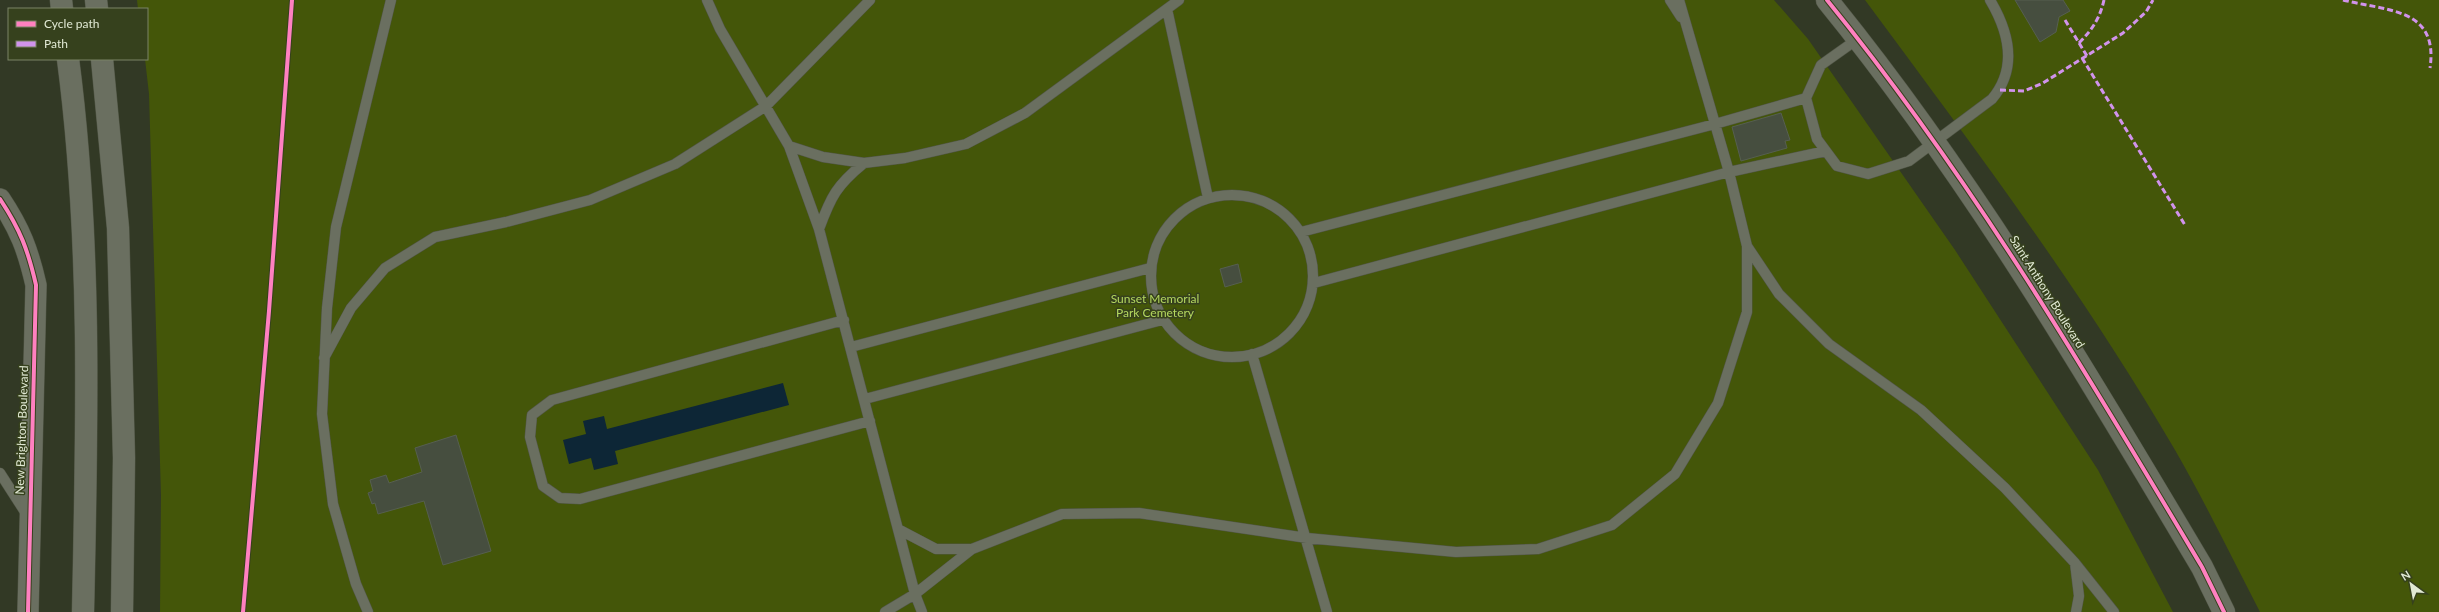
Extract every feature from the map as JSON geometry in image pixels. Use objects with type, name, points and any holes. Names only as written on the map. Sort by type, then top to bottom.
[{"type":"main road","name":"Saint Anthony Boulevard","points":[[1830,1],[1936,141],[2026,274],[2202,567],[2224,612]]},
{"type":"main road","points":[[68,60],[77,124],[88,374],[84,612]]},
{"type":"main road","points":[[102,60],[118,228],[124,458],[122,612]]},
{"type":"street","name":"New Brighton Boulevard","points":[[0,199],[13,218],[28,250],[36,285],[29,518],[28,612]]},
{"type":"lane","points":[[368,612],[356,584],[333,504],[322,414],[324,358],[327,308],[336,227],[391,0]]},
{"type":"lane","points":[[707,0],[720,29],[789,146],[819,229],[865,399],[915,594],[922,612]]},
{"type":"lane","points":[[324,358],[351,308],[385,268],[435,237],[506,222],[590,200],[675,164],[766,106],[870,0]]},
{"type":"lane","points":[[789,146],[823,157],[864,163],[905,158],[966,144],[1025,113],[1179,0]]},
{"type":"lane","points":[[1670,0],[1686,23]]},
{"type":"lane","points":[[885,612],[915,594],[972,549],[1062,514],[1139,513],[1307,538],[1456,552],[1538,549],[1612,525],[1675,474],[1718,403],[1748,312],[1747,246],[1729,172],[1679,0]]},
{"type":"lane","points":[[1859,38],[1821,65],[1806,98],[1817,139],[1838,166],[1868,174],[1908,161],[1992,99],[2000,90],[2007,76],[2009,61],[2008,42],[2002,21],[1990,0]]},
{"type":"lane","points":[[1167,9],[1208,198]]},
{"type":"lane","points":[[1301,232],[1715,124],[1806,98]]},
{"type":"lane","points":[[1314,284],[1729,172],[1826,151]]},
{"type":"lane","points":[[819,229],[830,198],[846,178],[864,163]]},
{"type":"lane","points":[[1224,194],[1260,199],[1293,221],[1301,232],[1312,259],[1314,284],[1306,312],[1291,333],[1270,349],[1236,358],[1198,351],[1178,338],[1162,320],[1153,298],[1150,268],[1157,243],[1172,220],[1190,206],[1208,198],[1224,194]]},
{"type":"lane","points":[[1747,246],[1779,294],[1829,344],[1921,410],[2005,488],[2076,563],[2114,612]]},
{"type":"lane","points":[[851,347],[1150,268]]},
{"type":"lane","points":[[844,320],[552,400],[532,415],[530,437],[543,486],[560,498],[580,499],[870,421]]},
{"type":"lane","points":[[865,399],[1162,320]]},
{"type":"lane","points":[[1252,354],[1307,538],[1327,612]]},
{"type":"lane","points":[[0,472],[29,518]]},
{"type":"lane","points":[[898,530],[936,549],[972,549]]},
{"type":"lane","points":[[2076,563],[2078,596],[2076,612]]},
{"type":"green space","name":"Sunset Memorial Park Cemetery","points":[[137,0],[1774,0],[1808,39],[1955,250],[2098,470],[2173,612],[160,612],[161,495],[149,94],[145,60],[148,60],[148,8],[138,8]]},
{"type":"green space","points":[[1865,0],[2439,0],[2439,612],[2260,612],[2208,510],[2140,391],[2026,220]]},
{"type":"water","points":[[783,383],[789,405],[615,451],[618,464],[594,470],[591,458],[569,464],[563,440],[586,434],[583,421],[604,416],[607,429]]},
{"type":"building","points":[[2015,0],[2063,0],[2070,11],[2059,17],[2056,32],[2040,42]]},
{"type":"building","points":[[1781,113],[1790,140],[1785,141],[1787,148],[1741,161],[1732,127]]},
{"type":"building","points":[[1238,264],[1242,282],[1225,287],[1220,269]]},
{"type":"building","points":[[456,435],[491,551],[443,565],[424,501],[378,514],[375,503],[372,504],[368,493],[373,491],[370,480],[386,475],[389,483],[422,472],[415,448]]},
{"type":"marked path","points":[[2079,43],[2095,23],[2104,0]]},
{"type":"marked path","points":[[2000,90],[2024,91],[2043,83],[2123,33],[2146,12],[2153,0]]},
{"type":"marked path","points":[[2343,0],[2391,10],[2406,15],[2418,23],[2426,33],[2431,48],[2430,68]]},
{"type":"marked path","points":[[2065,20],[2087,56]]},
{"type":"marked path","points":[[2082,58],[2185,225]]},
{"type":"cycle path","points":[[243,612],[269,311],[292,0]]},
{"type":"cycle path","points":[[1827,0],[1880,67],[1930,136],[2025,277],[2115,421],[2202,567],[2224,612]]},
{"type":"cycle path","points":[[0,199],[18,230],[30,261],[36,285],[28,612]]}]
